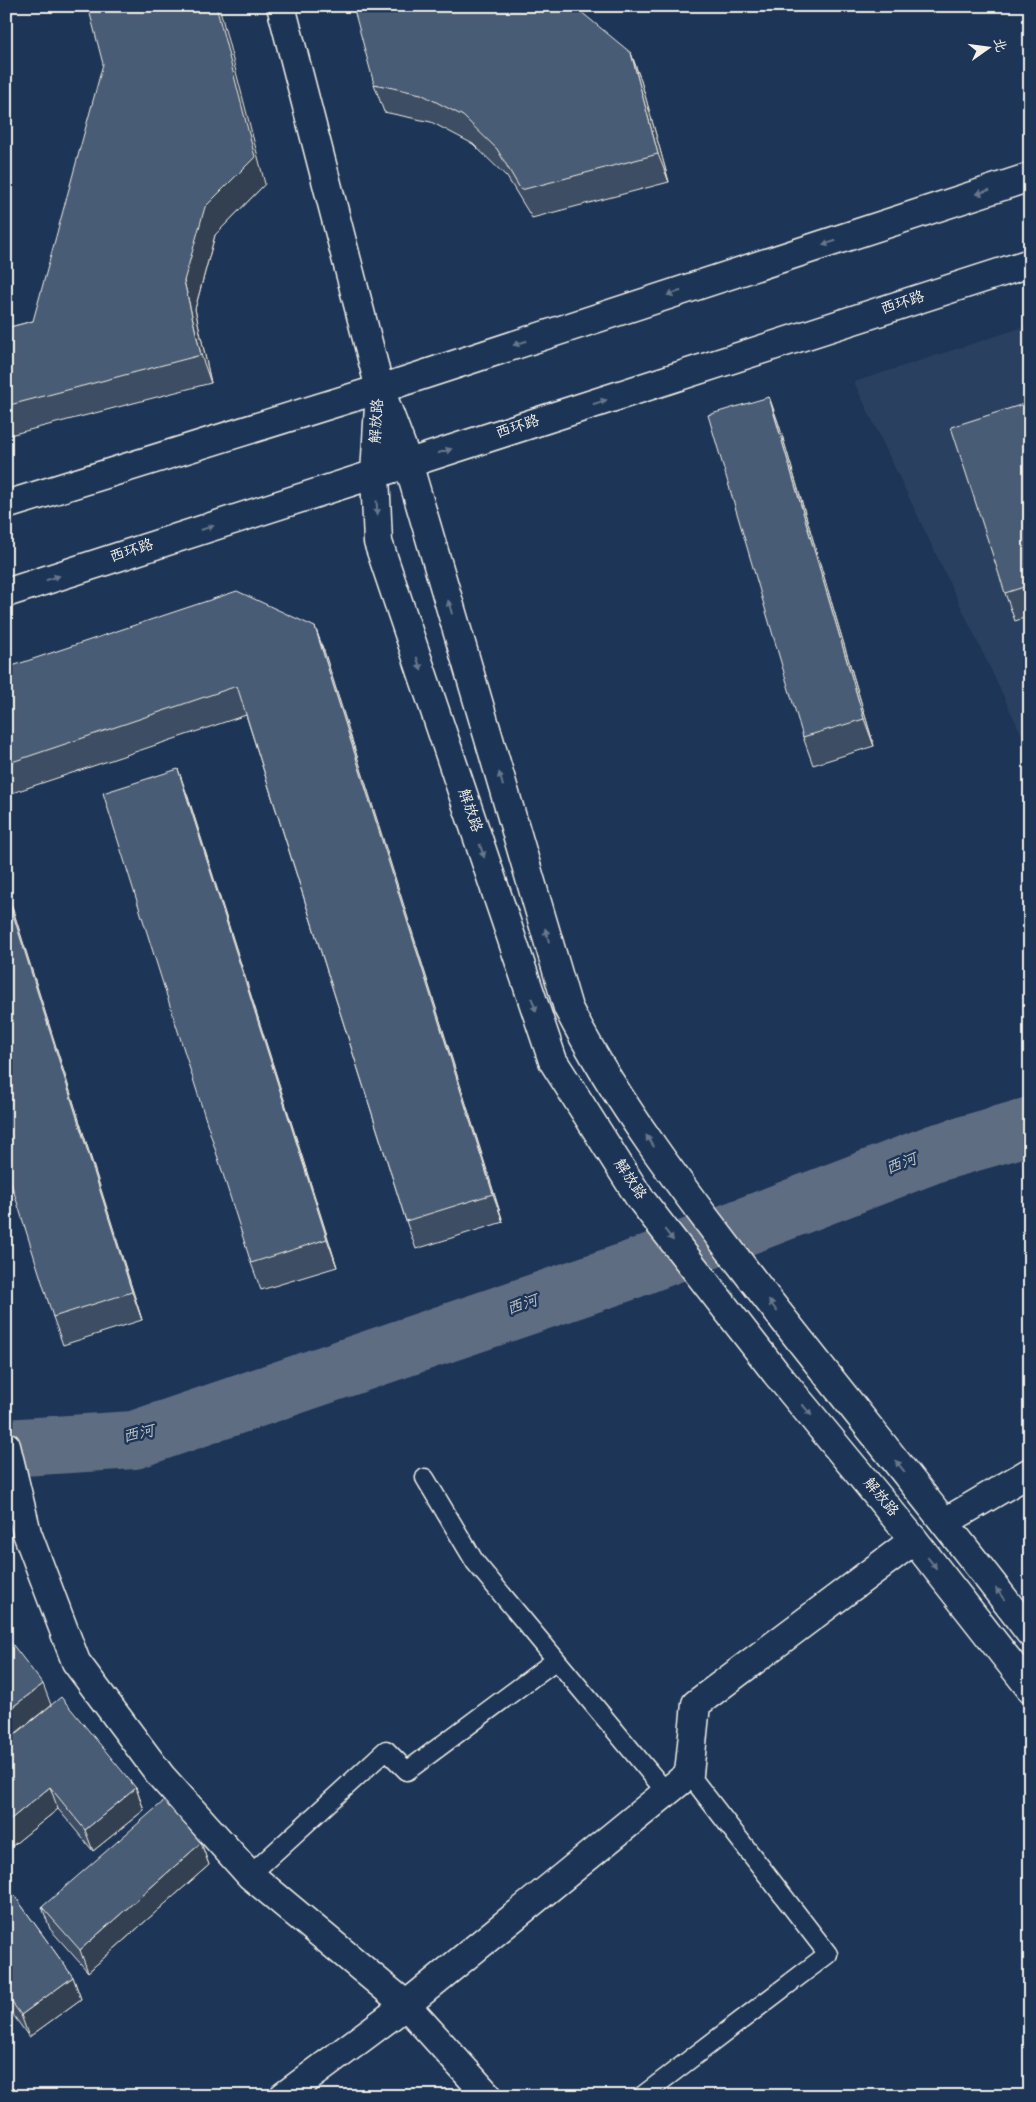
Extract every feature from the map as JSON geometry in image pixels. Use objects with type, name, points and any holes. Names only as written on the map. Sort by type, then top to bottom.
[{"type":"street","points":[[281,6],[380,389]]},
{"type":"street","points":[[6,505],[380,389],[1030,177]]},
{"type":"street","name":"西环路","points":[[6,593],[1030,263]]},
{"type":"street","name":"解放路","points":[[380,389],[408,463],[568,1008],[592,1054],[677,1182],[803,1345],[946,1522],[1030,1633]]},
{"type":"street","name":"解放路","points":[[380,389],[375,474],[378,542],[553,1061],[639,1197],[776,1372],[914,1540],[1030,1688]]},
{"type":"street","points":[[6,1446],[26,1533],[76,1662],[160,1776],[250,1875],[406,2005],[488,2096]]},
{"type":"street","points":[[946,1522],[1030,1472]]},
{"type":"street","points":[[284,2096],[406,2005],[689,1774],[696,1704],[914,1540]]},
{"type":"lane","points":[[425,1478],[475,1562],[666,1792]]},
{"type":"lane","points":[[250,1875],[386,1750],[407,1771],[556,1660]]},
{"type":"lane","points":[[642,2096],[828,1954],[689,1774]]},
{"type":"shaded area","points":[[1030,325],[1030,752],[854,382]]},
{"type":"building","points":[[88,6],[216,6],[255,157],[205,207],[184,281],[201,355],[6,406],[6,328],[33,321],[103,64]]},
{"type":"building","points":[[353,6],[574,6],[631,53],[658,154],[521,190],[497,149],[463,116],[421,94],[374,84]]},
{"type":"building","points":[[769,397],[864,719],[803,737],[708,415]]},
{"type":"building","points":[[1030,402],[1030,585],[1005,593],[951,427]]},
{"type":"building","points":[[237,591],[315,627],[493,1194],[406,1221],[237,686],[6,764],[6,668]]},
{"type":"building","points":[[1030,629],[1030,649],[1024,630]]},
{"type":"building","points":[[178,769],[327,1239],[251,1263],[103,793]]},
{"type":"building","points":[[6,892],[132,1292],[53,1317],[6,1167]]},
{"type":"building","points":[[6,1636],[43,1684],[6,1712]]},
{"type":"building","points":[[61,1697],[136,1788],[85,1830],[50,1787],[6,1823],[6,1742]]},
{"type":"building","points":[[164,1801],[201,1843],[80,1950],[42,1907]]},
{"type":"building","points":[[6,1884],[73,1977],[21,2015],[6,1994]]},
{"type":"waterway","name":"西河","points":[[6,1448],[134,1440],[626,1272],[936,1153],[1030,1126]]}]
